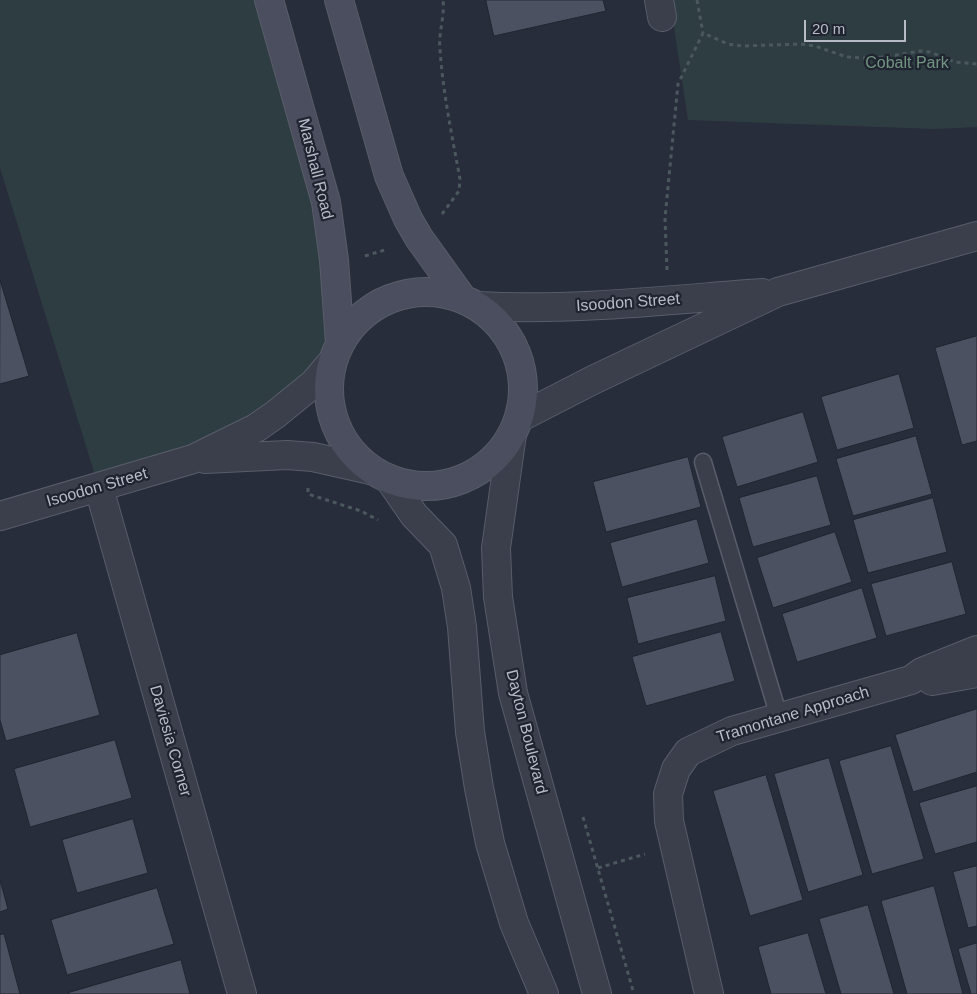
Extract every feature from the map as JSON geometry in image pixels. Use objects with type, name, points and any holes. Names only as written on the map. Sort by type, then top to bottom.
[{"type":"main road","name":"Marshall Road","points":[[269,0],[326,202],[334,260],[336,352],[328,382],[334,422],[343,440],[356,456],[380,475]]},
{"type":"main road","points":[[339,0],[397,198],[419,238],[470,302],[502,327],[517,355],[524,386],[516,426],[501,452],[486,466],[469,477],[450,484],[430,487],[409,485],[380,475]]},
{"type":"main road","points":[[336,352],[351,326],[366,312],[383,301],[402,294],[422,291],[442,292],[470,302]]},
{"type":"street","name":"Isoodon Street","points":[[516,426],[593,380],[778,292],[977,236]]},
{"type":"street","name":"Isoodon Street","points":[[470,302],[521,308],[574,307],[778,292]]},
{"type":"street","name":"Isoodon Street","points":[[0,516],[193,459],[256,428],[276,414],[314,383],[336,352]]},
{"type":"street","name":"Dayton Boulevard","points":[[516,426],[496,548],[498,598],[513,693],[598,994]]},
{"type":"street","name":"Isoodon Street","points":[[193,459],[287,455],[313,457],[380,475]]},
{"type":"street","points":[[380,475],[442,545],[456,588],[462,627],[470,732],[486,825],[514,923],[544,994]]},
{"type":"street","name":"Daviesia Corner","points":[[99,488],[242,994]]},
{"type":"street","name":"Tramontane Approach","points":[[709,994],[669,820],[668,794],[676,768],[688,752],[732,731],[911,680],[922,672],[977,650]]},
{"type":"street","name":"Tramontane Approach","points":[[911,680],[925,682],[977,673]]},
{"type":"lane","points":[[703,462],[779,717]]},
{"type":"path","points":[[419,238],[442,215],[459,191],[460,179],[442,78],[439,47],[444,8],[443,0]]},
{"type":"path","points":[[666,270],[665,218],[678,84],[703,33],[697,0]]},
{"type":"path","points":[[703,33],[728,44],[742,46],[802,44],[815,46],[847,57],[862,58],[884,57],[920,51],[930,52],[955,62],[977,64]]},
{"type":"path","points":[[598,868],[675,845]]},
{"type":"green space","points":[[0,0],[269,0],[336,285],[328,382],[99,488],[0,168]]},
{"type":"green space","name":"Cobalt Park","points":[[670,0],[977,0],[977,127],[935,129],[688,120]]},
{"type":"building","points":[[486,0],[603,0],[606,11],[494,36]]},
{"type":"building","points":[[0,280],[29,376],[0,384]]},
{"type":"building","points":[[977,336],[977,441],[962,445],[935,348]]},
{"type":"building","points":[[899,374],[914,428],[837,450],[821,397]]},
{"type":"building","points":[[803,412],[818,462],[737,487],[722,437]]},
{"type":"building","points":[[916,436],[932,494],[853,516],[836,459]]},
{"type":"building","points":[[688,457],[701,507],[606,532],[593,482]]},
{"type":"building","points":[[817,476],[831,525],[753,547],[739,498]]},
{"type":"building","points":[[933,498],[947,552],[868,573],[853,520]]},
{"type":"building","points":[[697,519],[709,563],[622,587],[610,543]]},
{"type":"building","points":[[835,532],[852,582],[773,608],[757,558]]},
{"type":"building","points":[[952,562],[966,614],[886,636],[871,584]]},
{"type":"building","points":[[715,576],[726,621],[638,644],[627,598]]},
{"type":"building","points":[[862,588],[877,638],[797,662],[782,614]]},
{"type":"building","points":[[721,632],[735,681],[646,706],[632,657]]},
{"type":"building","points":[[77,633],[100,715],[6,741],[0,720],[0,655]]},
{"type":"building","points":[[977,709],[977,772],[913,792],[895,735]]},
{"type":"building","points":[[115,740],[132,798],[30,827],[14,769]]},
{"type":"building","points":[[891,746],[924,859],[872,874],[839,761]]},
{"type":"building","points":[[829,758],[863,875],[808,892],[774,774]]},
{"type":"building","points":[[766,775],[803,900],[750,916],[713,791]]},
{"type":"building","points":[[977,786],[977,842],[935,854],[919,803]]},
{"type":"building","points":[[133,819],[148,873],[77,893],[62,840]]},
{"type":"building","points":[[977,866],[977,926],[968,928],[953,872]]},
{"type":"building","points":[[0,880],[8,909],[0,912]]},
{"type":"building","points":[[934,886],[963,994],[907,994],[881,901]]},
{"type":"building","points":[[157,888],[174,944],[67,975],[51,920]]},
{"type":"building","points":[[868,905],[894,994],[841,994],[819,919]]},
{"type":"building","points":[[808,933],[826,994],[771,994],[758,947]]},
{"type":"building","points":[[4,934],[20,994],[0,994],[0,935]]},
{"type":"building","points":[[977,943],[977,994],[971,994],[958,949]]},
{"type":"building","points":[[181,960],[190,994],[68,993]]}]
